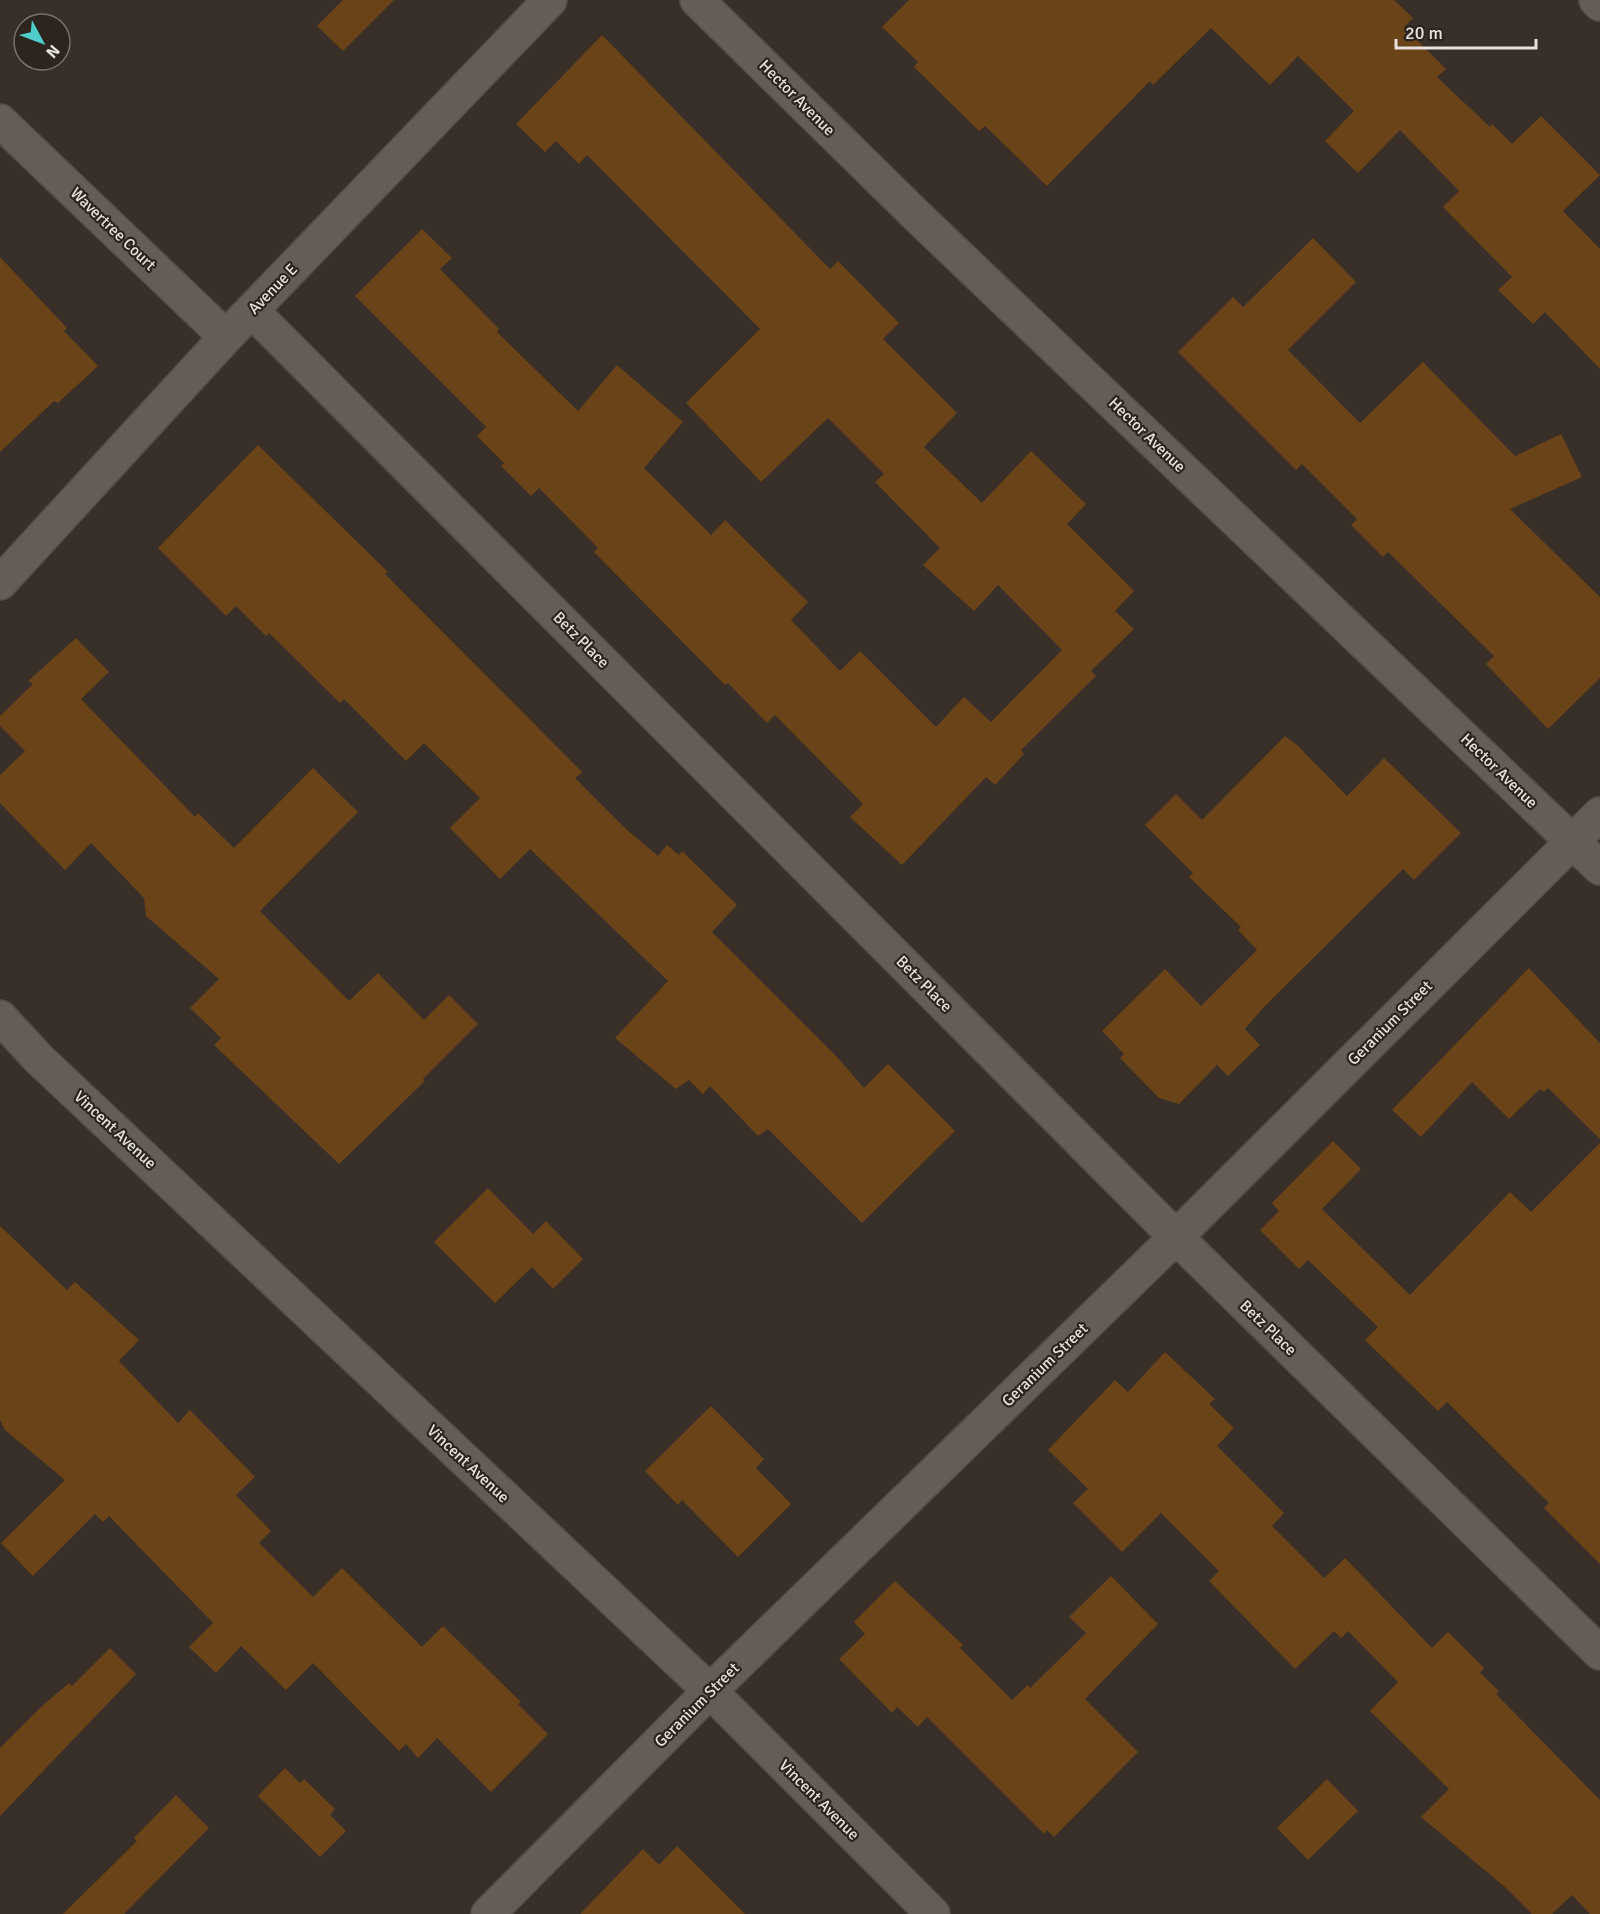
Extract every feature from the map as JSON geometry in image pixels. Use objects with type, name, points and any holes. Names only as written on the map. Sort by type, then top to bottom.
[{"type":"street","name":"Avenue E","points":[[0,583],[226,337],[550,0]]},
{"type":"street","name":"Hector Avenue","points":[[697,0],[918,217],[1600,868]]},
{"type":"street","points":[[1596,0],[1600,4]]},
{"type":"street","name":"Wavertree Court","points":[[0,121],[226,337]]},
{"type":"street","name":"Betz Place","points":[[252,311],[1176,1238],[1600,1653]]},
{"type":"street","name":"Geranium Street","points":[[488,1914],[710,1691],[1176,1238],[1600,814]]},
{"type":"street","name":"Vincent Avenue","points":[[0,1017],[39,1059],[710,1691],[933,1914]]},
{"type":"building","points":[[343,0],[394,0],[343,51],[317,26]]},
{"type":"building","points":[[909,0],[1394,0],[1413,18],[1404,27],[1446,69],[1437,77],[1490,127],[1492,124],[1512,144],[1541,116],[1600,175],[1563,211],[1600,249],[1600,369],[1545,312],[1533,324],[1498,290],[1512,277],[1443,207],[1459,191],[1400,130],[1358,173],[1325,141],[1354,111],[1298,56],[1270,85],[1211,28],[1153,85],[1150,81],[1047,186],[985,126],[979,131],[914,67],[918,62],[882,27]]},
{"type":"building","points":[[602,35],[830,269],[838,261],[899,323],[883,339],[957,413],[924,447],[982,503],[1031,451],[1086,504],[1067,524],[1134,591],[1115,611],[1134,629],[1091,671],[1096,676],[1021,750],[1024,754],[995,785],[986,777],[902,865],[850,817],[863,804],[775,715],[767,723],[728,683],[725,685],[594,552],[598,548],[539,488],[531,496],[501,466],[504,463],[477,436],[486,427],[355,296],[422,229],[452,258],[440,269],[499,329],[497,332],[578,411],[617,365],[683,422],[644,468],[711,535],[725,520],[808,602],[791,620],[840,671],[860,651],[936,727],[964,697],[991,722],[1062,650],[998,585],[974,611],[923,565],[940,548],[875,482],[884,474],[828,418],[761,482],[686,403],[760,329],[587,155],[579,164],[556,141],[545,152],[516,124]]},
{"type":"building","points":[[1313,238],[1356,282],[1288,350],[1360,423],[1423,362],[1515,456],[1561,434],[1582,477],[1510,509],[1600,597],[1600,678],[1548,729],[1486,664],[1494,656],[1388,552],[1383,557],[1351,525],[1357,519],[1302,464],[1296,470],[1178,352],[1233,297],[1243,307]]},
{"type":"building","points":[[0,257],[67,328],[64,331],[98,366],[58,403],[54,401],[0,452]]},
{"type":"building","points":[[258,445],[388,572],[385,574],[582,772],[575,778],[626,829],[658,856],[667,845],[679,855],[682,851],[737,905],[712,932],[837,1057],[864,1088],[888,1064],[955,1131],[862,1223],[768,1129],[758,1136],[710,1086],[703,1094],[689,1080],[676,1089],[615,1038],[668,981],[530,849],[500,879],[450,828],[480,798],[424,743],[406,761],[344,699],[340,703],[269,633],[266,636],[236,606],[226,616],[158,548]]},
{"type":"building","points":[[76,638],[109,672],[81,699],[195,817],[198,813],[234,848],[313,768],[358,812],[260,911],[349,1001],[378,973],[424,1020],[449,995],[478,1024],[423,1079],[425,1081],[339,1164],[214,1045],[221,1038],[190,1008],[219,979],[146,916],[144,898],[91,843],[65,870],[0,803],[0,775],[25,751],[0,726],[0,716],[33,684],[28,681]]},
{"type":"building","points":[[1285,736],[1297,745],[1347,796],[1384,758],[1461,833],[1414,880],[1403,869],[1264,1007],[1245,1029],[1260,1045],[1228,1076],[1217,1065],[1179,1104],[1159,1098],[1120,1058],[1124,1054],[1102,1031],[1165,969],[1201,1006],[1257,950],[1238,930],[1241,927],[1189,877],[1193,873],[1145,825],[1176,794],[1202,820]]},
{"type":"building","points":[[1529,968],[1600,1043],[1600,1139],[1548,1088],[1544,1092],[1540,1089],[1509,1119],[1472,1082],[1421,1137],[1392,1110]]},
{"type":"building","points":[[1333,1141],[1361,1169],[1322,1209],[1410,1295],[1510,1192],[1531,1212],[1600,1143],[1600,1564],[1544,1508],[1549,1503],[1447,1402],[1438,1411],[1365,1340],[1378,1327],[1308,1260],[1299,1269],[1260,1230],[1279,1211],[1272,1203]]},
{"type":"building","points":[[488,1188],[533,1234],[546,1221],[583,1259],[553,1289],[532,1267],[495,1303],[434,1242]]},
{"type":"building","points":[[0,1226],[67,1290],[75,1282],[139,1340],[119,1361],[178,1423],[190,1410],[255,1477],[236,1495],[271,1531],[259,1543],[313,1597],[342,1568],[422,1647],[443,1626],[521,1702],[518,1704],[548,1734],[491,1792],[437,1738],[418,1758],[406,1744],[399,1751],[313,1663],[286,1690],[241,1646],[216,1673],[189,1647],[213,1623],[109,1516],[103,1522],[95,1514],[33,1576],[1,1543],[65,1480],[5,1430],[0,1420]]},
{"type":"building","points":[[1165,1352],[1215,1399],[1209,1404],[1234,1428],[1217,1446],[1284,1513],[1272,1526],[1324,1578],[1345,1558],[1432,1648],[1448,1632],[1484,1668],[1480,1673],[1499,1691],[1496,1694],[1600,1800],[1600,1914],[1590,1914],[1572,1895],[1552,1914],[1532,1914],[1506,1888],[1421,1817],[1449,1789],[1370,1711],[1398,1682],[1348,1631],[1341,1638],[1334,1631],[1295,1669],[1209,1581],[1219,1571],[1161,1513],[1122,1552],[1073,1503],[1088,1489],[1048,1450],[1115,1380],[1128,1392]]},
{"type":"building","points":[[711,1406],[764,1459],[756,1468],[791,1504],[738,1557],[682,1500],[678,1505],[645,1471]]},
{"type":"building","points":[[1111,1576],[1158,1624],[1085,1699],[1138,1752],[1054,1837],[1047,1830],[1044,1834],[927,1717],[918,1727],[897,1707],[892,1713],[839,1659],[865,1634],[854,1622],[895,1581],[963,1645],[960,1648],[1012,1700],[1028,1685],[1030,1688],[1086,1633],[1069,1617]]},
{"type":"building","points":[[110,1648],[136,1674],[0,1816],[0,1748],[42,1706],[69,1683],[72,1686]]},
{"type":"building","points":[[285,1768],[300,1783],[304,1779],[335,1809],[330,1815],[346,1831],[320,1857],[258,1796]]},
{"type":"building","points":[[1327,1779],[1358,1811],[1308,1860],[1277,1828]]},
{"type":"building","points":[[176,1795],[209,1828],[124,1914],[63,1914],[137,1841],[134,1838]]},
{"type":"building","points":[[677,1846],[745,1914],[580,1914],[643,1849],[659,1865]]}]
